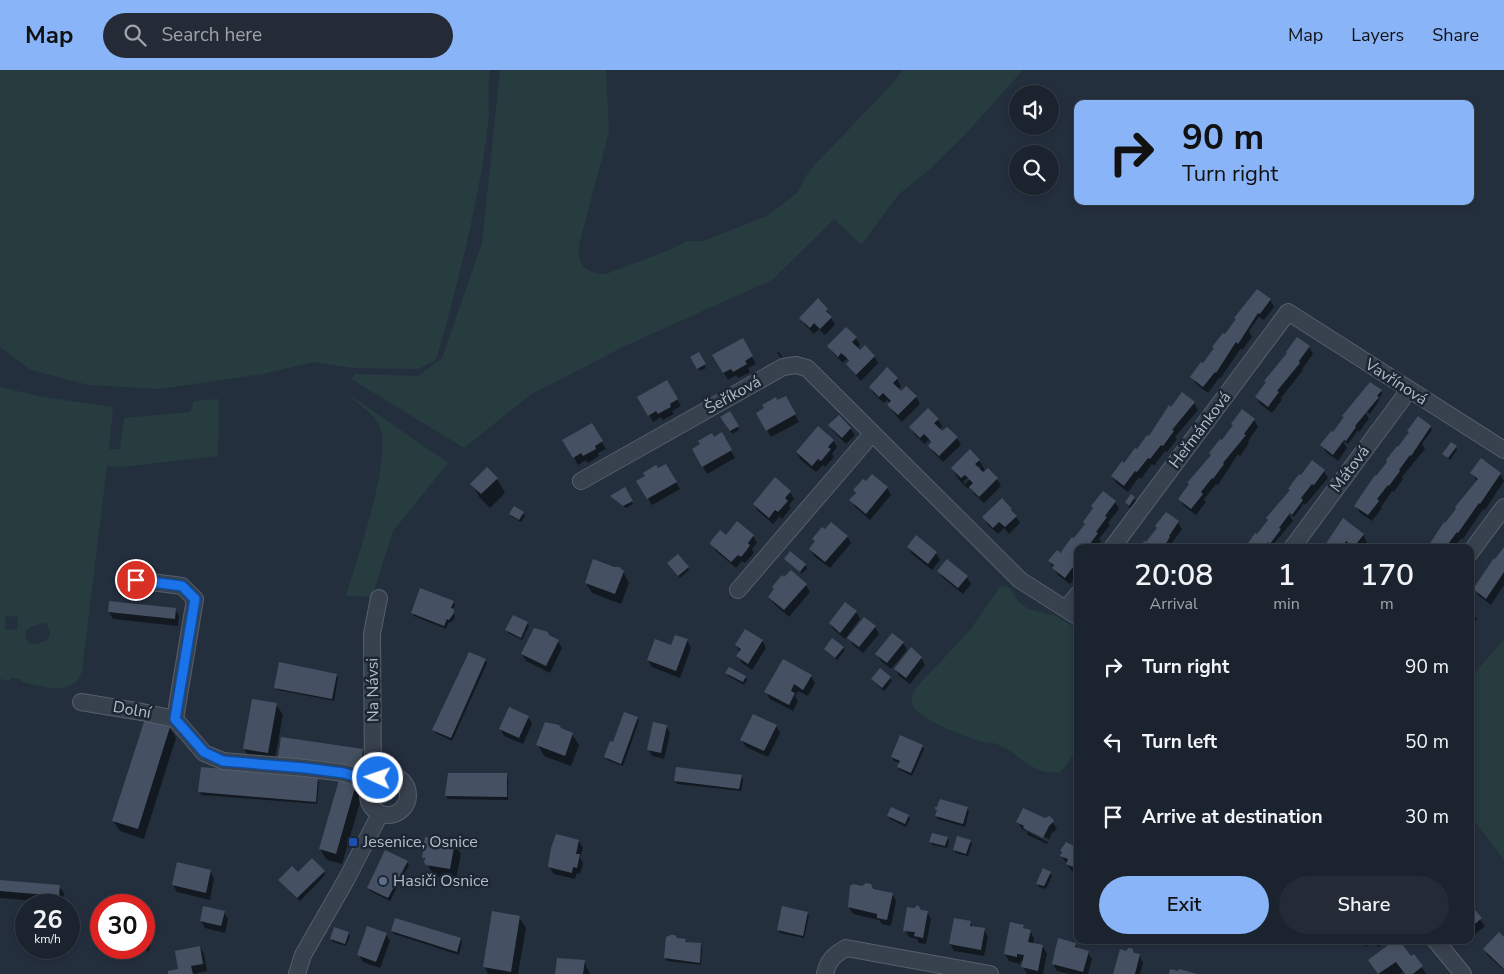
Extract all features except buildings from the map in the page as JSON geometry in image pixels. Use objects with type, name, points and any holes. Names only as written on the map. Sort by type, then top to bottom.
[{"type":"street","name":"Vavřínová","points":[[1288,312],[1504,450]]},
{"type":"street","name":"Heřmánková","points":[[1115,544],[1288,312]]},
{"type":"street","name":"Šeříková","points":[[581,481],[783,367],[796,365],[807,368],[1020,580],[1072,613]]},
{"type":"street","name":"Mátová","points":[[1295,544],[1409,390]]},
{"type":"street","points":[[738,590],[872,434]]},
{"type":"street","points":[[1474,548],[1504,508]]},
{"type":"street","points":[[136,580],[182,586],[195,599],[175,719],[204,752],[223,761],[344,773],[373,782],[385,776],[392,776],[403,783],[406,789],[406,802],[403,808],[393,814],[380,814],[346,880],[303,955],[296,974]]},
{"type":"street","name":"Na Návsi","points":[[379,598],[372,634],[373,782],[370,787],[368,800],[380,814]]},
{"type":"street","name":"Dolní","points":[[81,702],[175,719]]},
{"type":"street","points":[[1437,944],[1463,974]]},
{"type":"street","points":[[825,974],[828,962],[835,954],[846,948],[990,974]]},
{"type":"green space","points":[[0,70],[490,70],[488,124],[479,183],[460,272],[436,360],[419,369],[353,368],[314,362],[263,374],[160,389],[88,385],[31,370],[0,347]]},
{"type":"green space","points":[[500,70],[606,70],[609,132],[579,245],[579,252],[581,263],[584,267],[592,272],[606,274],[672,249],[687,241],[703,241],[767,216],[797,193],[809,171],[903,70],[1023,70],[963,137],[929,170],[899,194],[861,245],[834,219],[772,280],[625,346],[530,395],[464,448],[351,379],[355,374],[418,376],[442,358],[482,243]]},
{"type":"green space","points":[[0,387],[43,397],[113,407],[109,449],[120,449],[124,418],[190,412],[194,401],[219,399],[218,456],[122,467],[107,466],[82,671],[78,679],[72,685],[56,688],[21,682],[21,679],[10,678],[10,681],[0,679]],"holes":[[[6,616],[18,617],[17,630],[5,629]],[[43,623],[47,624],[50,633],[47,640],[37,644],[29,644],[26,631]]]},
{"type":"green space","points":[[350,395],[448,463],[393,531],[372,597],[346,596],[365,535],[378,483],[382,460],[382,440],[379,425],[368,411]]},
{"type":"green space","points":[[1000,587],[1010,588],[1018,601],[1028,609],[1056,616],[1074,627],[1074,753],[1060,772],[1041,771],[999,745],[982,742],[946,728],[927,718],[915,709],[912,704],[912,696],[916,688],[970,630]]},
{"type":"green space","points":[[1504,639],[1504,860],[1474,820],[1474,674]]},
{"type":"place","name":"Jesenice, Osnice","points":[[353,842]]},
{"type":"place","name":"Hasiči Osnice","points":[[383,881]]},
{"type":"route","points":[[136,580],[182,586],[195,599],[175,719],[204,752],[223,761],[344,773],[373,782],[378,778]]}]
